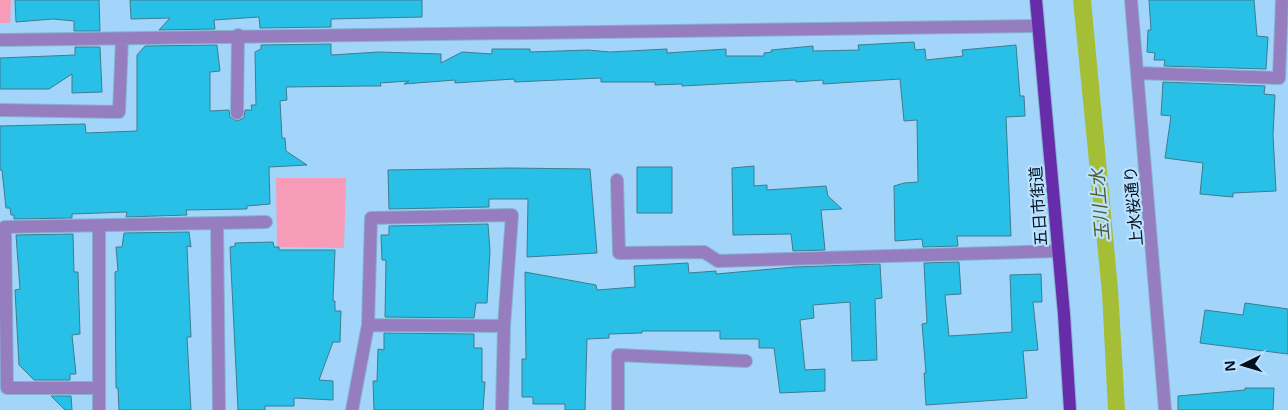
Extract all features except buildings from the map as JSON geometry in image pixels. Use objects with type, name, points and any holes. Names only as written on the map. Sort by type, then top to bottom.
[{"type":"main road","name":"五日市街道","points":[[1036,0],[1064,314],[1070,410]]},
{"type":"street","name":"上水桜通り","points":[[1131,0],[1165,410]]},
{"type":"street","points":[[1138,72],[1279,78],[1282,0]]},
{"type":"street","points":[[0,40],[122,39],[238,35],[1038,26]]},
{"type":"street","points":[[237,113],[238,35]]},
{"type":"street","points":[[0,110],[119,112],[122,39]]},
{"type":"street","points":[[617,180],[619,253],[704,252],[718,261],[1057,252]]},
{"type":"street","points":[[352,410],[368,325],[371,218],[512,215],[504,326],[502,410]]},
{"type":"street","points":[[99,388],[7,388],[5,227],[99,227],[266,222]]},
{"type":"street","points":[[217,224],[218,410]]},
{"type":"street","points":[[99,227],[100,410]]},
{"type":"street","points":[[368,325],[504,326]]},
{"type":"street","points":[[618,410],[618,355],[746,361]]},
{"type":"shaded area","points":[[0,0],[11,0],[10,23],[0,23]]},
{"type":"shaded area","points":[[276,178],[346,178],[344,248],[277,247]]},
{"type":"water","name":"玉川上水","points":[[1073,0],[1091,0],[1118,289],[1125,410],[1108,410],[1102,293]]}]
